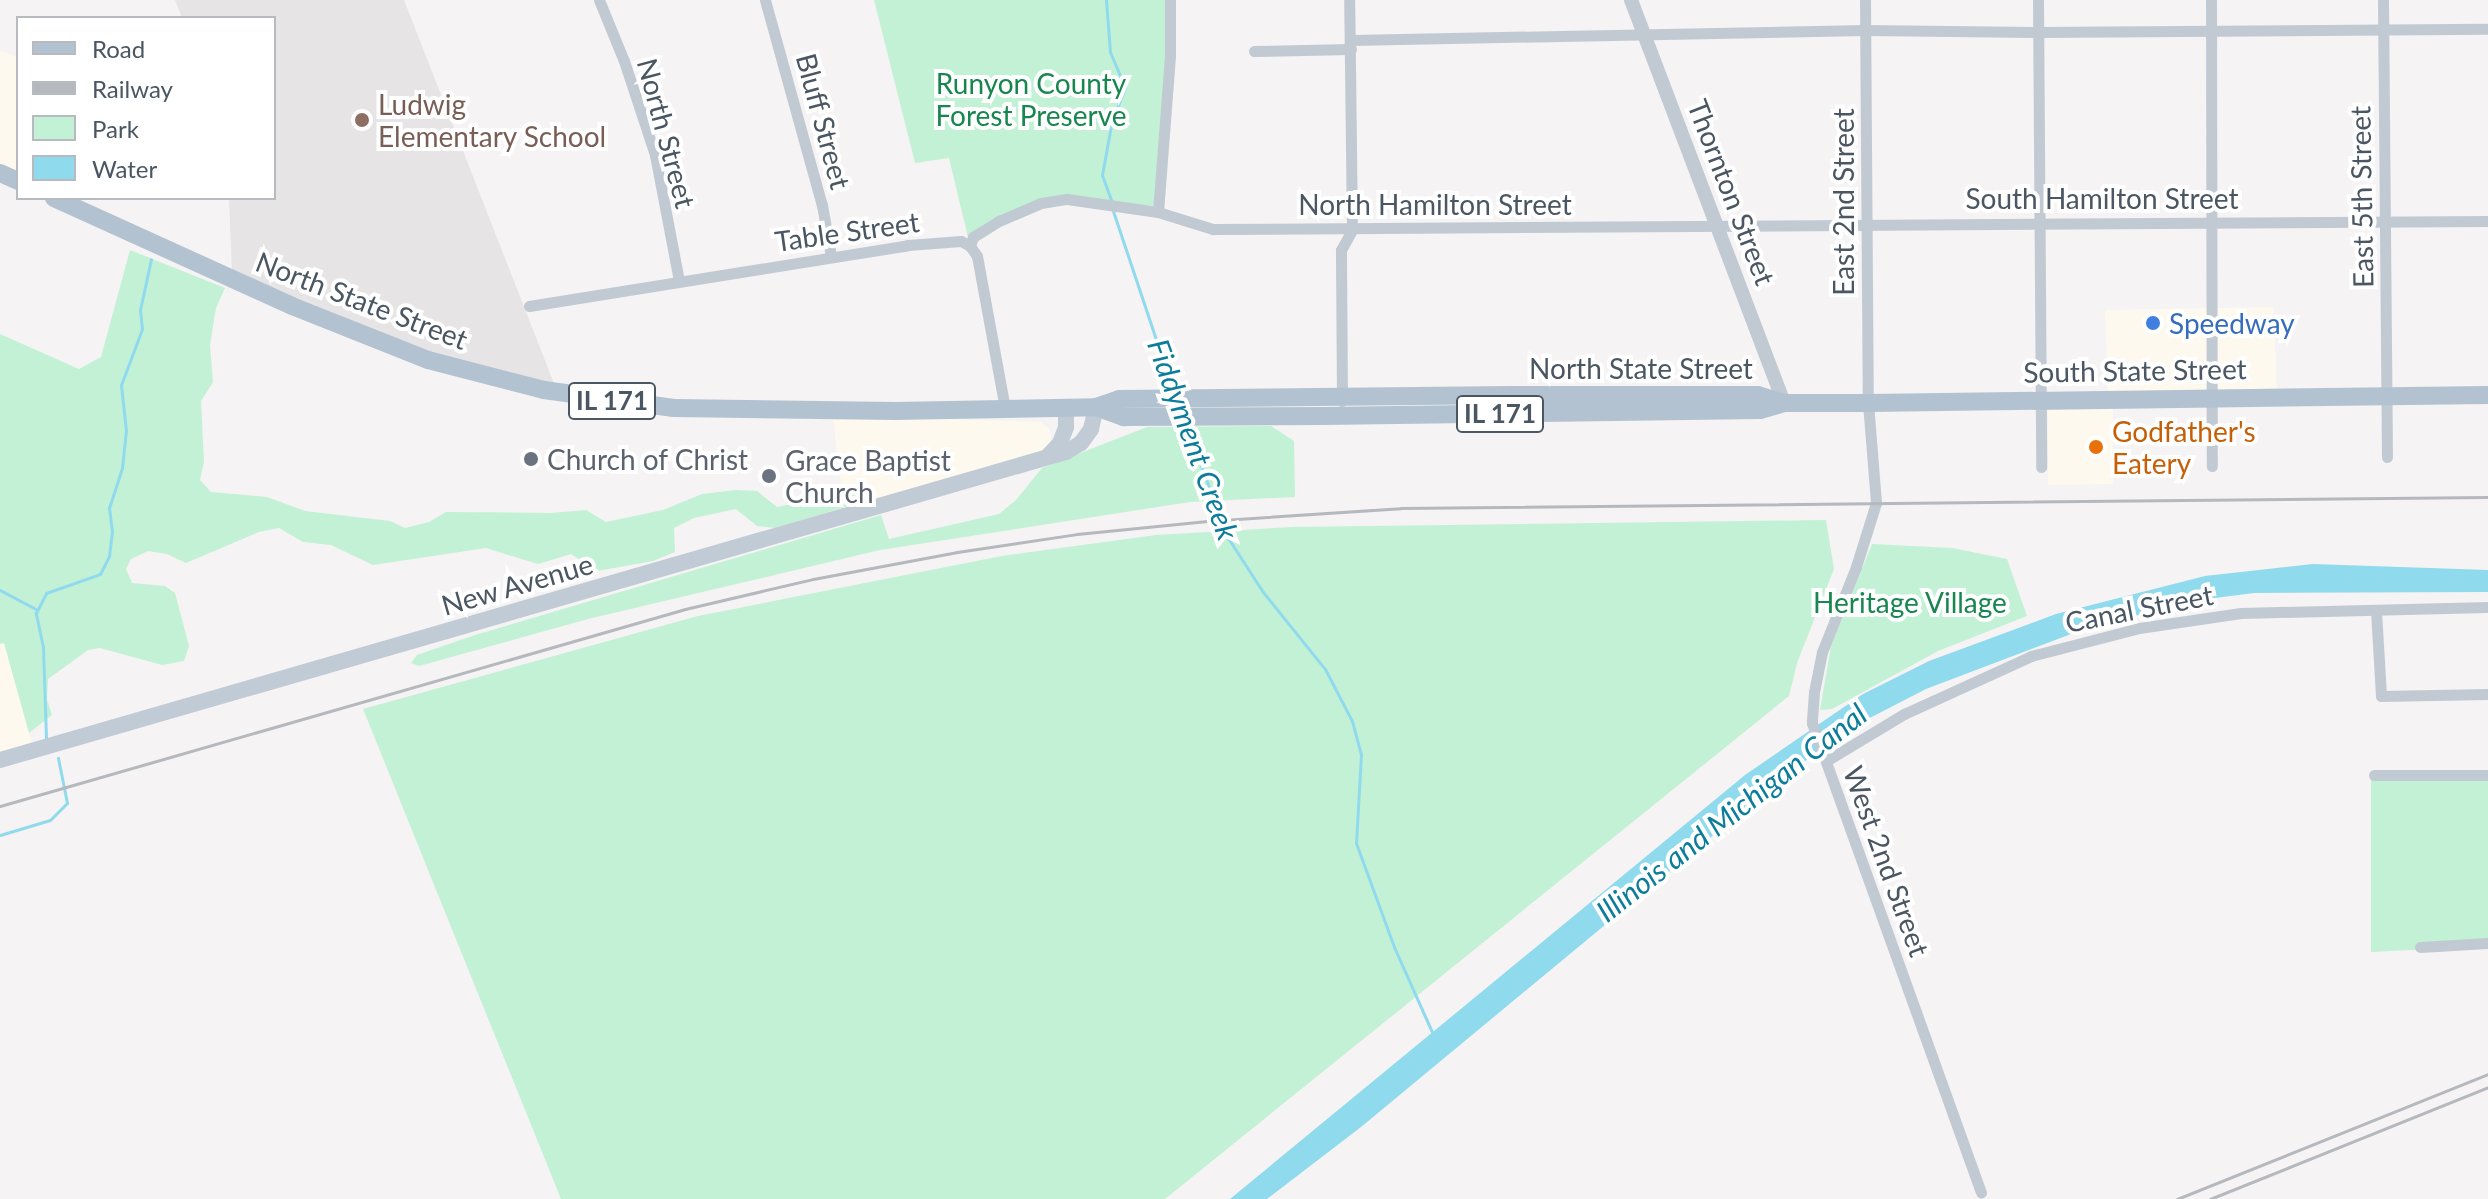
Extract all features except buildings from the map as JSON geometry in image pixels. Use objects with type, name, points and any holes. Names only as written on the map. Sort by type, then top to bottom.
[{"type":"main road","name":"North State Street","points":[[58,200],[390,347],[475,374],[544,390],[701,410],[1096,407],[1119,399],[1140,398],[1210,398],[1342,406]]},
{"type":"main road","name":"North State Street","points":[[1096,407],[1124,417],[1216,417],[1342,406],[1758,395],[1784,403]]},
{"type":"main road","name":"South State Street","points":[[1784,403],[2488,395]]},
{"type":"main road","points":[[1048,456],[1060,443],[1066,427],[1066,407]]},
{"type":"main road","name":"New Avenue","points":[[0,760],[1066,452],[1081,443],[1091,429],[1096,407]]},
{"type":"street","name":"North Street","points":[[599,0],[624,61],[655,155],[679,281]]},
{"type":"street","name":"Bluff Street","points":[[765,0],[818,191],[831,256]]},
{"type":"street","points":[[1005,409],[977,256],[970,246],[973,237],[1041,203],[1067,199],[1158,212],[1170,55],[1170,0]]},
{"type":"street","points":[[1342,406],[1341,250],[1352,230],[1349,0]]},
{"type":"street","name":"Thornton Street","points":[[1631,0],[1784,403]]},
{"type":"street","name":"East 2nd Street","points":[[1865,0],[1868,403]]},
{"type":"street","points":[[2038,0],[2043,398],[2041,467]]},
{"type":"street","points":[[2211,0],[2212,466]]},
{"type":"street","name":"East 5th Street","points":[[2383,0],[2387,457]]},
{"type":"street","points":[[1254,51],[1351,44],[1865,30],[2488,29]]},
{"type":"street","name":"North Hamilton Street","points":[[1158,212],[1213,229],[1716,226]]},
{"type":"street","name":"South Hamilton Street","points":[[1716,226],[1867,222],[2488,221]]},
{"type":"street","name":"Table Street","points":[[529,306],[908,245],[961,241],[970,246]]},
{"type":"street","name":"West 2nd Street","points":[[1868,403],[1876,503],[1856,567],[1822,652],[1812,723],[1981,1192]]},
{"type":"street","name":"Canal Street","points":[[1826,761],[1904,714],[1978,679],[2031,656],[2084,640],[2175,621],[2241,613],[2488,607]]},
{"type":"street","points":[[2376,611],[2381,696],[2488,694]]},
{"type":"street","points":[[2374,775],[2488,775]]},
{"type":"street","points":[[2420,947],[2488,943]]},
{"type":"shaded area","name":"Ludwig Elementary School","points":[[175,0],[404,0],[555,386],[482,370],[384,337],[232,272],[229,200],[276,200],[276,16],[181,16]]},
{"type":"shaded area","points":[[0,50],[16,57],[16,173],[0,166]]},
{"type":"shaded area","points":[[2273,307],[2277,389],[2108,392],[2105,310]]},
{"type":"shaded area","points":[[2113,405],[2113,484],[2048,485],[2048,407]]},
{"type":"shaded area","points":[[833,418],[1041,422],[1050,430],[1051,445],[1042,452],[844,510]]},
{"type":"shaded area","points":[[4,643],[32,744],[0,753],[0,644]]},
{"type":"green space","name":"Runyon County Forest Preserve","points":[[874,0],[1168,0],[1168,53],[1155,206],[1047,198],[968,237],[949,158],[915,163]]},
{"type":"green space","points":[[130,250],[225,288],[216,308],[210,345],[213,382],[201,401],[204,462],[200,480],[211,492],[267,497],[305,511],[390,521],[405,528],[429,522],[446,512],[551,513],[586,510],[606,522],[663,510],[702,494],[736,490],[757,491],[777,507],[855,491],[859,499],[854,504],[776,528],[757,526],[736,509],[694,518],[674,528],[675,552],[653,561],[597,571],[571,554],[538,564],[486,548],[373,565],[331,545],[303,542],[279,528],[259,532],[186,563],[167,554],[148,551],[131,559],[126,569],[132,583],[165,586],[175,593],[189,646],[184,661],[162,665],[100,648],[88,650],[48,679],[47,699],[52,715],[29,733],[4,643],[0,644],[0,334],[79,369],[101,357]]},
{"type":"green space","points":[[1271,426],[1294,441],[1295,497],[1190,502],[880,550],[588,619],[419,666],[411,663],[417,655],[475,635],[881,515],[889,539],[999,514],[1016,500],[1042,468],[1147,427]]},
{"type":"green space","points":[[1826,520],[1834,569],[1797,663],[1789,696],[1165,1199],[561,1199],[363,709],[698,616],[1002,556],[1156,535],[1292,527]]},
{"type":"green space","name":"Heritage Village","points":[[1872,544],[1952,548],[2007,559],[2027,616],[1938,651],[1832,709],[1820,710],[1831,646]]},
{"type":"green space","points":[[2371,780],[2488,780],[2488,946],[2371,952]]},
{"type":"water","name":"Illinois and Michigan Canal","points":[[2313,564],[2488,570],[2488,592],[2254,593],[2207,599],[2095,625],[1926,689],[1862,722],[1792,770],[1361,1127],[1267,1199],[1230,1199],[1745,775],[1863,694],[1929,661],[2056,614],[2205,576]]},
{"type":"waterway","name":"Fiddyment Creek","points":[[1106,0],[1110,52],[1125,88],[1112,120],[1102,175],[1112,203]]},
{"type":"waterway","name":"Fiddyment Creek","points":[[1113,211],[1174,393]]},
{"type":"waterway","points":[[46,738],[43,647],[36,613],[46,593],[100,574],[109,556],[112,532],[109,508],[122,468],[126,431],[121,385],[142,329],[140,310],[151,259]]},
{"type":"waterway","name":"Fiddyment Creek","points":[[1185,423],[1228,538],[1263,592],[1325,669],[1352,721],[1361,754],[1356,843],[1394,947],[1432,1032]]},
{"type":"waterway","points":[[0,590],[35,609]]},
{"type":"waterway","points":[[0,835],[50,820],[67,803],[58,758]]},
{"type":"railway","points":[[0,806],[685,609],[813,579],[957,552],[1077,534],[1207,521],[1401,508],[2488,497]]},
{"type":"railway","points":[[2177,1199],[2488,1074]]},
{"type":"railway","points":[[2210,1199],[2488,1087]]},
{"type":"place","name":"Ludwig Elementary School","points":[[362,120]]},
{"type":"place","name":"Speedway","points":[[2153,323]]},
{"type":"place","name":"Godfather's Eatery","points":[[2096,447]]},
{"type":"place","name":"Church of Christ","points":[[531,459]]},
{"type":"place","name":"Grace Baptist Church","points":[[769,476]]}]
